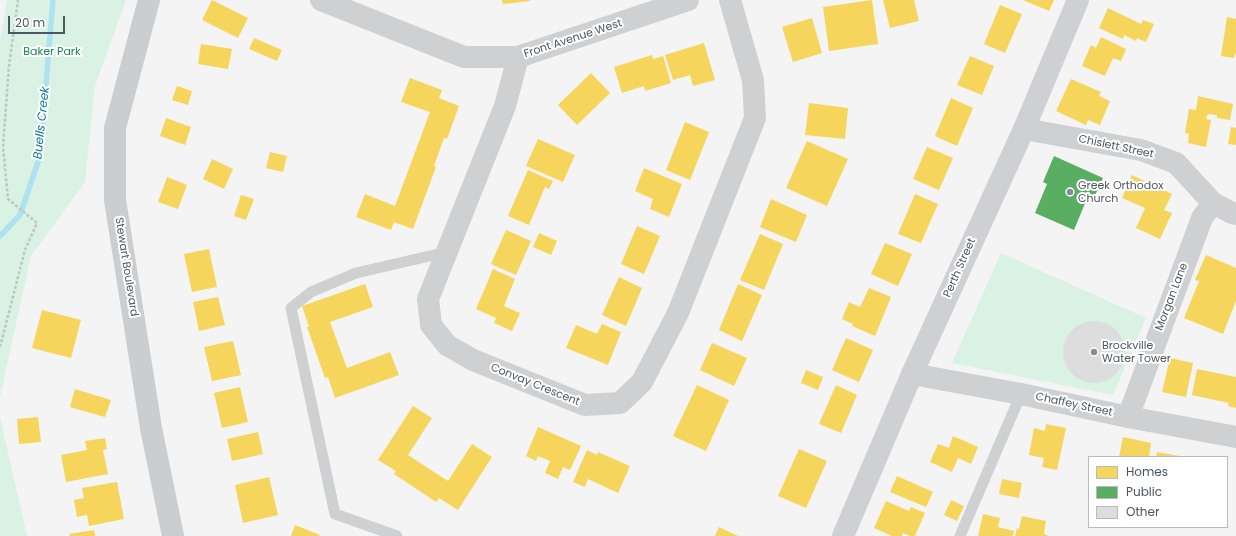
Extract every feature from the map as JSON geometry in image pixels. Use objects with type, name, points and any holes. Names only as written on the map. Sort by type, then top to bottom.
[{"type":"main road","name":"Stewart Boulevard","points":[[149,0],[115,128],[115,200],[151,428],[173,536]]},
{"type":"street","name":"Front Avenue West","points":[[321,0],[464,57],[518,57],[688,0]]},
{"type":"street","name":"Convay Crescent","points":[[518,57],[505,106],[428,298],[431,325],[447,345],[473,360],[585,405],[620,403],[642,382],[678,313],[755,118],[753,80],[730,0]]},
{"type":"street","name":"Perth Street","points":[[843,536],[912,374],[1024,129],[1078,0]]},
{"type":"street","name":"Chislett Street","points":[[1024,129],[1142,150],[1176,163],[1213,203],[1236,214]]},
{"type":"street","name":"Morgan Lane","points":[[1128,417],[1202,218],[1213,203]]},
{"type":"street","name":"Chaffey Street","points":[[912,374],[1236,437]]},
{"type":"lane","points":[[397,536],[335,514],[291,308],[311,292],[356,272],[447,252]]},
{"type":"lane","points":[[960,536],[1021,394]]},
{"type":"path","points":[[0,347],[25,250],[37,222],[8,198],[3,147],[9,66],[18,0]]},
{"type":"green space","name":"Baker Park","points":[[7,0],[126,0],[95,86],[85,182],[31,256],[0,397],[0,40]]},
{"type":"green space","points":[[1001,253],[1146,318],[1113,395],[952,363]]},
{"type":"green space","points":[[0,417],[27,536],[0,536]]},
{"type":"building: Homes","points":[[212,0],[248,18],[238,38],[202,20]]},
{"type":"building: Homes","points":[[502,0],[530,0],[530,1],[503,4]]},
{"type":"building: Homes","points":[[872,0],[878,44],[829,51],[823,7]]},
{"type":"building: Homes","points":[[883,0],[914,0],[919,21],[890,28]]},
{"type":"building: Homes","points":[[1023,0],[1054,0],[1049,11]]},
{"type":"building: Homes","points":[[1000,5],[1022,14],[1005,53],[984,44]]},
{"type":"building: Homes","points":[[1108,8],[1141,24],[1143,20],[1154,24],[1146,42],[1137,38],[1136,41],[1124,35],[1123,39],[1099,28]]},
{"type":"building: Homes","points":[[1227,17],[1236,19],[1236,54],[1234,58],[1221,56]]},
{"type":"building: Homes","points":[[812,18],[822,53],[793,62],[782,27]]},
{"type":"building: Homes","points":[[1101,37],[1126,49],[1121,61],[1113,58],[1105,76],[1082,66],[1091,45],[1096,48]]},
{"type":"building: Homes","points":[[254,38],[282,50],[277,61],[249,49]]},
{"type":"building: Homes","points":[[704,43],[715,80],[693,86],[690,75],[673,80],[665,55]]},
{"type":"building: Homes","points":[[201,44],[232,49],[228,69],[198,64]]},
{"type":"building: Homes","points":[[652,55],[653,59],[663,56],[671,83],[645,91],[644,86],[622,93],[614,67]]},
{"type":"building: Homes","points":[[970,56],[994,66],[982,95],[957,85]]},
{"type":"building: Homes","points":[[591,73],[610,93],[577,125],[558,105]]},
{"type":"building: Homes","points":[[410,78],[442,90],[439,98],[459,106],[447,139],[444,138],[434,166],[436,167],[413,229],[394,222],[391,230],[356,217],[365,194],[395,206],[430,112],[401,102]]},
{"type":"building: Homes","points":[[1071,79],[1101,92],[1099,96],[1110,101],[1100,125],[1088,120],[1086,125],[1056,111]]},
{"type":"building: Homes","points":[[177,86],[192,91],[188,105],[172,100]]},
{"type":"building: Homes","points":[[1198,96],[1233,104],[1230,120],[1217,118],[1217,115],[1208,114],[1206,119],[1211,120],[1206,147],[1188,143],[1189,134],[1185,133],[1189,109],[1196,110]]},
{"type":"building: Homes","points":[[951,98],[973,108],[957,146],[935,136]]},
{"type":"building: Homes","points":[[809,103],[848,108],[845,139],[805,135]]},
{"type":"building: Homes","points":[[166,118],[191,127],[185,145],[160,136]]},
{"type":"building: Homes","points":[[685,122],[709,132],[690,180],[666,170]]},
{"type":"building: Homes","points":[[1231,127],[1236,128],[1236,145],[1228,144]]},
{"type":"building: Homes","points":[[538,139],[575,155],[563,182],[526,166]]},
{"type":"building: Homes","points":[[807,141],[848,159],[827,206],[786,188]]},
{"type":"building: Homes","points":[[927,147],[953,158],[939,190],[913,179]]},
{"type":"building: Homes","points":[[270,152],[287,156],[283,172],[266,168]]},
{"type":"building: Homes","points":[[212,159],[233,169],[224,189],[203,179]]},
{"type":"building: Homes","points":[[644,168],[682,184],[669,217],[650,209],[653,199],[635,191]]},
{"type":"building: Homes","points":[[528,170],[553,181],[549,189],[545,187],[529,225],[508,216]]},
{"type":"building: Homes","points":[[1132,175],[1172,194],[1164,210],[1172,213],[1160,239],[1136,228],[1145,208],[1122,198]]},
{"type":"building: Homes","points":[[167,177],[187,185],[178,209],[158,202]]},
{"type":"building: Homes","points":[[915,194],[938,204],[921,243],[898,234]]},
{"type":"building: Homes","points":[[241,195],[254,199],[246,220],[234,216]]},
{"type":"building: Homes","points":[[771,199],[807,215],[796,242],[760,227]]},
{"type":"building: Homes","points":[[637,226],[660,236],[644,274],[621,264]]},
{"type":"building: Homes","points":[[506,230],[531,241],[516,275],[491,264]]},
{"type":"building: Homes","points":[[539,233],[557,241],[551,255],[533,247]]},
{"type":"building: Homes","points":[[760,234],[783,244],[764,290],[740,280]]},
{"type":"building: Homes","points":[[885,243],[912,254],[898,286],[871,274]]},
{"type":"building: Homes","points":[[209,249],[217,287],[192,292],[184,254]]},
{"type":"building: Homes","points":[[1206,255],[1236,268],[1236,301],[1223,334],[1184,318],[1199,281],[1195,280]]},
{"type":"building: Homes","points":[[493,269],[515,279],[504,306],[520,313],[512,331],[494,323],[496,318],[476,309]]},
{"type":"building: Homes","points":[[619,277],[642,288],[626,326],[602,315]]},
{"type":"building: Homes","points":[[365,284],[373,307],[330,322],[347,368],[390,352],[399,375],[335,398],[328,377],[325,378],[307,327],[309,327],[302,306]]},
{"type":"building: Homes","points":[[738,284],[762,295],[742,341],[719,330]]},
{"type":"building: Homes","points":[[869,288],[891,297],[875,336],[852,326],[853,324],[842,319],[849,302],[860,307]]},
{"type":"building: Homes","points":[[218,297],[225,325],[199,331],[193,302]]},
{"type":"building: Homes","points":[[42,310],[81,320],[71,358],[32,348]]},
{"type":"building: Homes","points":[[602,324],[621,332],[608,365],[566,348],[576,325],[597,334]]},
{"type":"building: Homes","points":[[846,338],[873,350],[859,382],[832,370]]},
{"type":"building: Homes","points":[[233,341],[241,375],[212,381],[204,347]]},
{"type":"building: Homes","points":[[712,343],[747,358],[734,386],[700,370]]},
{"type":"building: Homes","points":[[1170,358],[1193,363],[1186,397],[1162,392]]},
{"type":"building: Homes","points":[[1197,369],[1236,377],[1236,408],[1228,406],[1229,403],[1192,395]]},
{"type":"building: Homes","points":[[806,370],[823,377],[818,390],[801,383]]},
{"type":"building: Homes","points":[[697,385],[729,400],[706,451],[673,436]]},
{"type":"building: Homes","points":[[836,385],[857,395],[841,433],[819,424]]},
{"type":"building: Homes","points":[[240,387],[248,422],[222,428],[214,393]]},
{"type":"building: Homes","points":[[75,389],[111,400],[105,417],[70,407]]},
{"type":"building: Homes","points":[[413,406],[432,418],[408,455],[448,481],[472,444],[492,457],[458,510],[439,498],[436,502],[394,474],[396,471],[378,460]]},
{"type":"building: Homes","points":[[38,417],[41,442],[19,444],[17,419]]},
{"type":"building: Homes","points":[[1046,424],[1066,428],[1057,470],[1042,467],[1044,458],[1029,455],[1034,428],[1045,431]]},
{"type":"building: Homes","points":[[538,427],[581,446],[570,470],[563,467],[558,479],[545,473],[550,461],[538,456],[536,461],[526,456]]},
{"type":"building: Homes","points":[[258,432],[263,454],[232,461],[227,439]]},
{"type":"building: Homes","points":[[953,436],[978,447],[971,464],[958,458],[952,472],[930,462],[938,444],[949,448]]},
{"type":"building: Homes","points":[[1123,437],[1151,443],[1149,456],[1119,456]]},
{"type":"building: Homes","points":[[105,438],[107,449],[103,450],[108,474],[66,482],[61,455],[87,450],[85,441]]},
{"type":"building: Homes","points":[[799,449],[827,461],[806,508],[778,496]]},
{"type":"building: Homes","points":[[587,450],[597,455],[598,452],[630,466],[618,493],[588,479],[585,487],[573,482]]},
{"type":"building: Homes","points":[[1157,452],[1180,456],[1156,456]]},
{"type":"building: Homes","points":[[897,476],[933,492],[926,507],[890,492]]},
{"type":"building: Homes","points":[[269,477],[278,515],[243,523],[235,485]]},
{"type":"building: Homes","points":[[1002,479],[1022,483],[1019,498],[999,494]]},
{"type":"building: Homes","points":[[117,482],[124,519],[89,526],[87,515],[77,517],[74,500],[84,498],[82,488]]},
{"type":"building: Homes","points":[[951,500],[964,506],[957,521],[944,515]]},
{"type":"building: Homes","points":[[886,501],[909,511],[911,507],[925,513],[915,536],[910,536],[903,533],[902,536],[892,536],[874,528]]},
{"type":"building: Homes","points":[[983,514],[1000,518],[998,527],[1014,531],[1013,536],[978,536]]},
{"type":"building: Homes","points":[[1022,516],[1046,521],[1044,534],[1049,536],[1015,536],[1017,528],[1019,529]]},
{"type":"building: Homes","points":[[295,525],[320,535],[291,536]]},
{"type":"building: Homes","points":[[719,527],[738,536],[715,536]]},
{"type":"building: Homes","points":[[94,530],[95,536],[70,536],[69,534]]},
{"type":"building: Public","name":"Greek Orthodox Church","points":[[1054,156],[1103,178],[1091,204],[1086,201],[1074,230],[1035,213],[1047,184],[1043,182]]},
{"type":"building: Other","name":"Brockville Water Tower","points":[[1088,321],[1100,321],[1116,330],[1123,340],[1125,352],[1123,364],[1116,374],[1100,383],[1088,383],[1077,378],[1068,369],[1063,358],[1063,346],[1068,335],[1077,326]]},
{"type":"waterway","name":"Buells Creek","points":[[0,236],[20,215],[40,156],[53,0]]},
{"type":"place","name":"Greek Orthodox Church","points":[[1070,192]]},
{"type":"place","name":"Brockville Water Tower","points":[[1094,352]]}]
